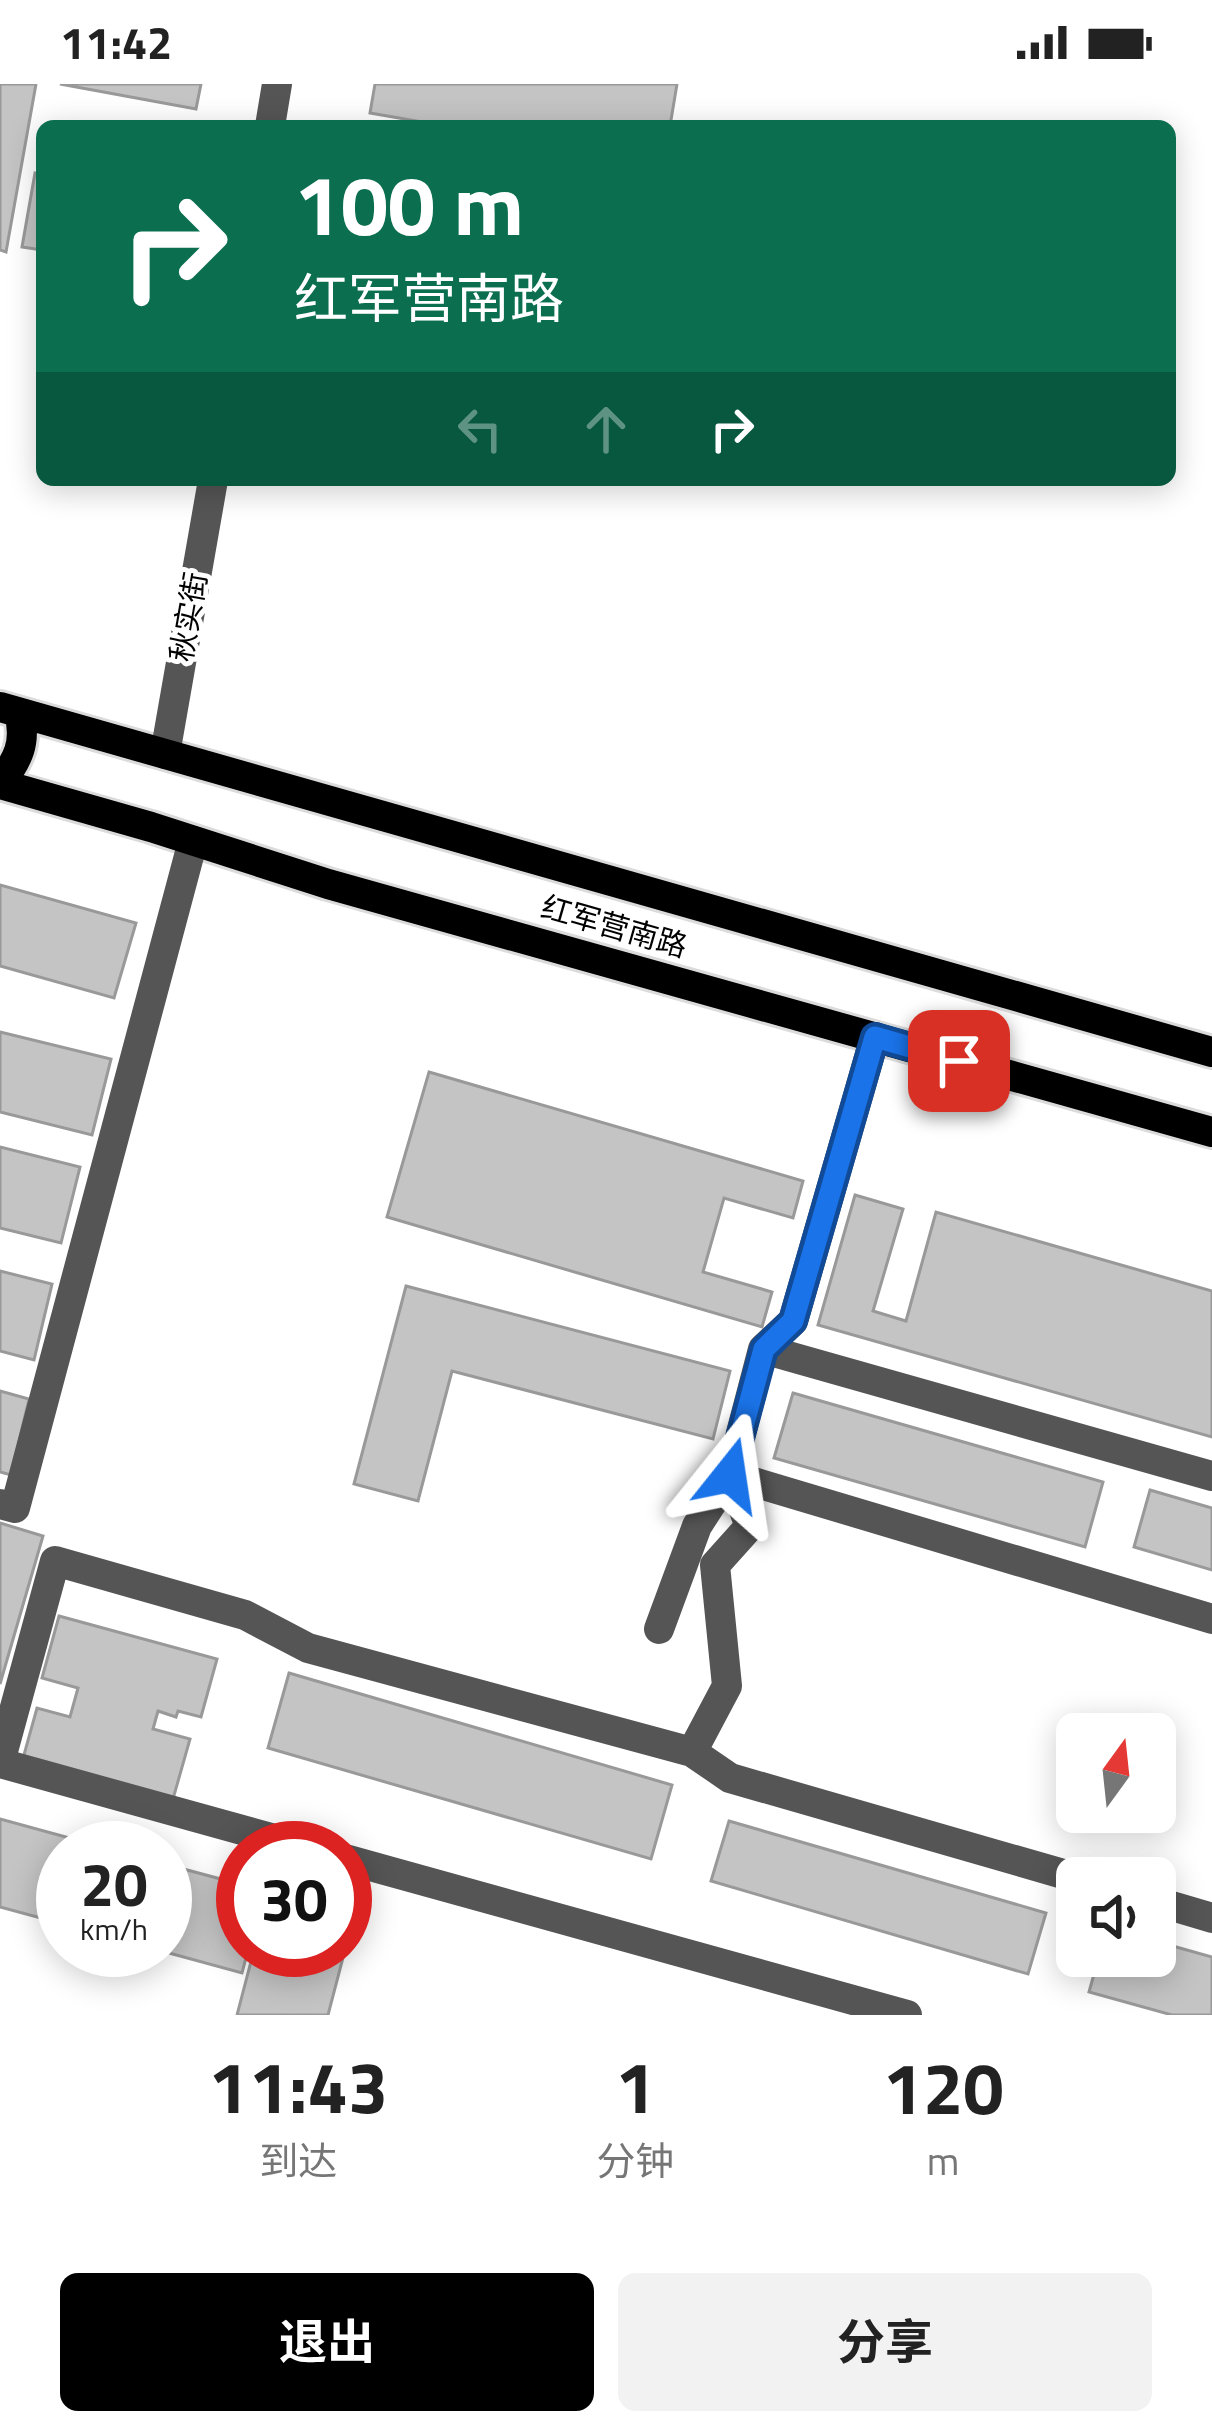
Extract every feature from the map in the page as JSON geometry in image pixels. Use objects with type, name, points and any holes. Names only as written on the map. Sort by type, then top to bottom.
[{"type":"main road","name":"红军营南路","points":[[9,710],[1212,1052]]},
{"type":"main road","points":[[0,783],[16,763],[23,741],[9,710]]},
{"type":"main road","name":"红军营南路","points":[[0,783],[328,884],[1212,1132]]},
{"type":"street","points":[[271,120],[277,84]]},
{"type":"street","name":"秋实街","points":[[165,754],[212,486]]},
{"type":"street","points":[[0,1504],[15,1508],[193,841]]},
{"type":"street","points":[[659,1629],[698,1526],[730,1475],[764,1349],[793,1321],[875,1037]]},
{"type":"street","points":[[764,1349],[1212,1476]]},
{"type":"street","points":[[730,1475],[1212,1619]]},
{"type":"street","points":[[692,1752],[727,1686],[715,1565],[750,1526],[730,1475]]},
{"type":"street","points":[[216,1823],[0,1762],[55,1561],[245,1615],[308,1648],[692,1752],[730,1778],[1056,1872]]},
{"type":"street","points":[[372,1866],[907,2015]]},
{"type":"street","points":[[1176,1907],[1212,1918]]},
{"type":"building","points":[[0,84],[36,84],[6,252],[0,250]]},
{"type":"building","points":[[60,84],[201,84],[196,109]]},
{"type":"building","points":[[375,84],[677,84],[671,120],[410,120],[370,113]]},
{"type":"building","points":[[35,173],[36,173],[36,249],[22,247]]},
{"type":"building","points":[[0,885],[136,923],[114,998],[0,966]]},
{"type":"building","points":[[0,1032],[111,1059],[92,1135],[0,1112]]},
{"type":"building","points":[[429,1072],[803,1181],[793,1218],[724,1198],[703,1272],[772,1292],[762,1327],[387,1217]]},
{"type":"building","points":[[0,1147],[80,1167],[61,1243],[0,1228]]},
{"type":"building","points":[[855,1195],[903,1209],[873,1311],[906,1321],[936,1212],[1212,1291],[1212,1437],[818,1325]]},
{"type":"building","points":[[0,1271],[52,1284],[34,1360],[0,1351]]},
{"type":"building","points":[[406,1286],[730,1371],[713,1439],[452,1371],[418,1501],[354,1484]]},
{"type":"building","points":[[0,1391],[29,1399],[11,1475],[0,1472]]},
{"type":"building","points":[[793,1393],[1103,1482],[1085,1547],[774,1458]]},
{"type":"building","points":[[1150,1490],[1212,1508],[1212,1570],[1134,1547]]},
{"type":"building","points":[[0,1523],[43,1536],[0,1684]]},
{"type":"building","points":[[59,1616],[217,1659],[201,1717],[158,1711],[153,1729],[190,1739],[171,1806],[22,1762],[37,1708],[70,1717],[78,1688],[42,1678]]},
{"type":"building","points":[[289,1673],[672,1785],[651,1859],[268,1748]]},
{"type":"building","points":[[0,1819],[36,1829],[36,1917],[0,1907]]},
{"type":"building","points":[[729,1821],[1046,1913],[1028,1974],[711,1881]]},
{"type":"building","points":[[192,1871],[216,1878],[216,1966],[192,1959]]},
{"type":"building","points":[[1176,1947],[1212,1957],[1212,2015],[1172,2015],[1089,1992],[1093,1977],[1176,1977]]},
{"type":"building","points":[[247,1977],[338,1977],[328,2015],[237,2015]]},
{"type":"route","points":[[730,1475],[764,1349],[793,1321],[875,1037],[959,1061]]}]
